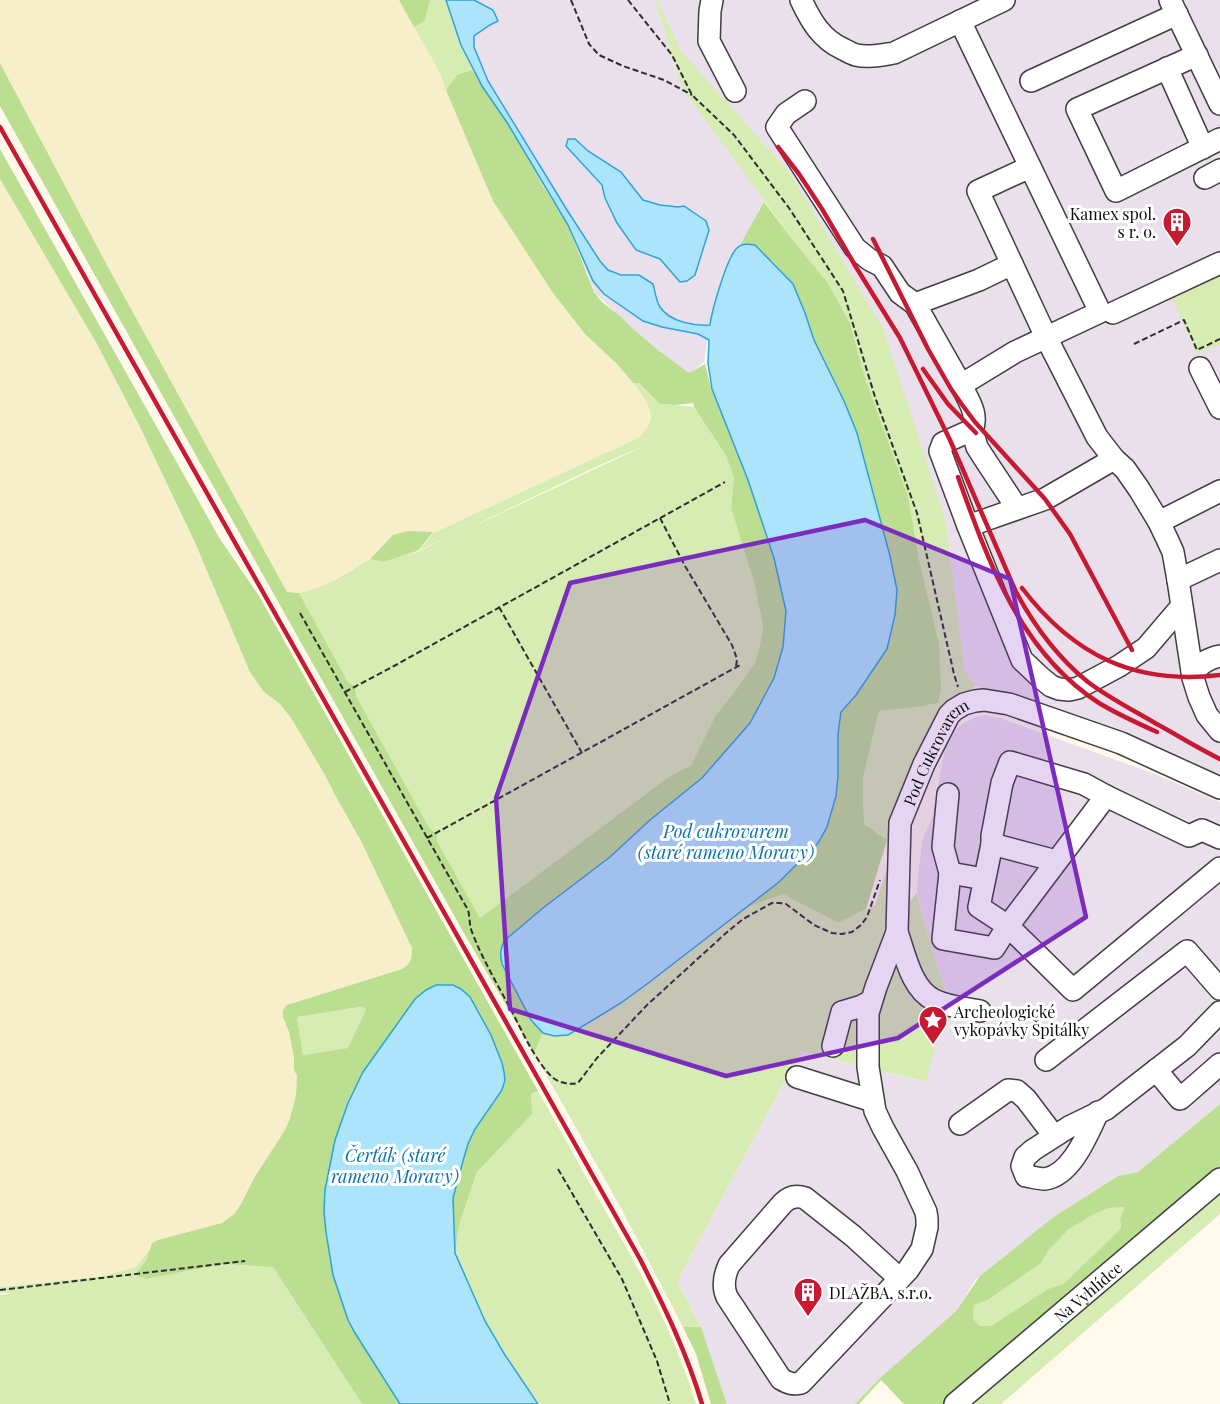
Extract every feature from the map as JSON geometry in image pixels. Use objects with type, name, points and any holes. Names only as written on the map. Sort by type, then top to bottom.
[{"type":"street","points":[[712,0],[709,41],[735,91]]},
{"type":"street","points":[[801,0],[813,24],[824,38],[856,55],[874,56],[894,54],[1004,0]]},
{"type":"street","points":[[1031,81],[1173,7],[1220,104]]},
{"type":"street","points":[[960,21],[1100,312],[1015,352],[961,385]]},
{"type":"street","points":[[1167,68],[1211,144],[1116,191],[1077,109],[1167,68],[1197,55]]},
{"type":"street","points":[[805,101],[786,114],[777,127],[855,248],[882,266],[900,293],[915,304],[961,385],[974,413],[975,422],[972,430],[977,447],[1017,508]]},
{"type":"street","points":[[1030,167],[978,191],[1097,437],[1125,469],[1159,522],[1173,552],[1198,697],[1220,731]]},
{"type":"street","points":[[1113,313],[1220,263]]},
{"type":"street","points":[[915,304],[979,280],[1012,264]]},
{"type":"street","points":[[1200,368],[1220,408]]},
{"type":"street","points":[[972,430],[943,443],[940,451],[1022,660],[1040,677],[1059,689],[1069,690],[1078,687],[1119,666],[1146,648],[1181,608]]},
{"type":"street","points":[[968,526],[1045,499],[1114,459]]},
{"type":"street","points":[[1159,522],[1220,491]]},
{"type":"street","points":[[1178,580],[1220,560]]},
{"type":"street","points":[[1192,672],[1210,658],[1220,656]]},
{"type":"street","name":"Pod Cukrovarem","points":[[900,1279],[853,1236],[805,1198],[796,1196],[783,1203],[729,1265],[724,1276],[724,1290],[781,1379],[796,1385],[801,1383],[900,1279],[922,1249],[927,1227],[926,1212],[883,1128],[873,1101],[868,1067],[868,1013],[897,932],[900,823],[924,764],[945,722],[954,710],[964,704],[984,700],[1009,704],[1121,743],[1220,788]]},
{"type":"street","points":[[1220,838],[1202,830],[1189,836],[1084,784],[1010,762],[1002,783],[979,907],[1008,926],[1073,990],[1220,868]]},
{"type":"street","points":[[948,794],[943,847],[950,873],[943,939],[994,948],[1106,796]]},
{"type":"street","points":[[992,844],[1056,861]]},
{"type":"street","points":[[950,873],[984,879]]},
{"type":"street","points":[[897,932],[914,980],[925,994],[944,1004],[980,1011]]},
{"type":"street","points":[[1046,1060],[1187,951],[1220,989]]},
{"type":"street","points":[[833,1046],[842,1012],[871,1001]]},
{"type":"street","points":[[1098,1112],[1078,1153],[1063,1170],[1047,1179],[1026,1176],[1022,1166],[1025,1157],[1033,1150],[1069,1126],[1098,1112],[1106,1109],[1187,1046],[1220,1012]]},
{"type":"street","points":[[1156,1070],[1180,1099],[1220,1064]]},
{"type":"street","points":[[797,1077],[873,1101]]},
{"type":"street","points":[[960,1124],[1008,1090],[1017,1091],[1026,1099],[1054,1136]]},
{"type":"street","name":"Na Vyhlídce","points":[[955,1404],[1220,1179]]},
{"type":"path","points":[[571,0],[589,44],[599,55],[664,80],[692,95],[734,135],[789,208],[843,291],[875,398],[916,513],[954,674],[964,704]]},
{"type":"path","points":[[628,0],[672,55],[692,95]]},
{"type":"path","points":[[1134,344],[1184,320],[1197,350],[1220,339]]},
{"type":"path","points":[[345,692],[725,482]]},
{"type":"path","points":[[660,518],[685,566],[732,645],[737,659],[736,667]]},
{"type":"path","points":[[499,606],[582,753]]},
{"type":"path","points":[[300,613],[468,910],[471,919],[470,929],[534,1053],[552,1076],[561,1082],[578,1083],[597,1058],[647,1005],[743,919],[772,903],[780,903],[786,904],[814,925],[832,933],[852,932],[867,917],[881,876]]},
{"type":"path","points":[[427,838],[742,664]]},
{"type":"path","points":[[558,1169],[622,1279],[657,1361],[670,1404]]},
{"type":"path","points":[[0,1290],[245,1261]]},
{"type":"highlighted area","points":[[865,520],[1010,579],[1086,917],[898,1038],[726,1076],[510,1009],[496,798],[570,583]]},
{"type":"shaded area","points":[[0,0],[399,0],[440,73],[493,201],[553,293],[585,334],[617,364],[644,397],[650,408],[647,430],[638,438],[432,533],[407,531],[381,547],[370,559],[309,592],[287,592],[108,267],[0,63]]},
{"type":"shaded area","points":[[444,0],[655,0],[681,85],[765,202],[721,280],[710,323],[704,362],[689,374],[640,336],[595,293],[570,228],[473,73]]},
{"type":"shaded area","points":[[657,0],[1220,0],[1220,775],[1127,734],[976,686],[965,673],[946,522],[789,172],[680,51]]},
{"type":"shaded area","points":[[0,179],[97,344],[140,427],[264,692],[280,704],[291,718],[325,775],[361,841],[412,948],[412,953],[411,960],[402,969],[287,1005],[283,1017],[289,1032],[294,1070],[297,1076],[293,1107],[285,1130],[234,1214],[222,1223],[148,1252],[137,1267],[103,1276],[0,1287]]},
{"type":"shaded area","points":[[985,715],[1000,718],[1155,774],[1220,802],[1220,1104],[1138,1172],[1118,1176],[1052,1218],[976,1279],[956,1311],[880,1378],[855,1404],[727,1404],[701,1327],[677,1282],[801,1051],[925,1082],[944,1011],[979,1023],[980,1002],[946,993],[924,922],[917,890],[922,841],[932,818],[945,748],[956,729],[976,717]]},
{"type":"green space","points":[[399,0],[431,0],[425,21],[414,27]]},
{"type":"green space","points":[[431,0],[445,0],[472,70],[457,75],[446,90],[440,73],[414,27],[425,21]]},
{"type":"green space","points":[[655,0],[681,51],[789,172],[883,328],[946,522],[965,672],[976,686],[946,708],[893,819],[887,840],[864,824],[863,778],[879,711],[909,708],[919,560],[907,497],[865,378],[850,323],[828,283],[795,243],[684,91]]},
{"type":"green space","points":[[0,63],[108,267],[287,592],[299,593],[348,682],[355,686],[356,696],[430,829],[437,833],[437,841],[480,918],[667,778],[691,765],[716,715],[755,662],[763,626],[754,582],[731,508],[734,477],[725,454],[693,403],[660,404],[639,383],[633,383],[617,364],[585,334],[553,293],[493,201],[446,90],[457,75],[472,70],[515,136],[568,225],[594,292],[602,302],[689,373],[705,364],[711,388],[748,480],[774,558],[786,611],[783,647],[774,678],[750,723],[702,778],[650,820],[610,857],[504,941],[502,964],[531,1020],[543,1033],[534,1053],[465,935],[0,106]]},
{"type":"green space","points":[[0,149],[220,539],[259,596],[538,1091],[531,1094],[532,1114],[477,1172],[459,1225],[455,1254],[453,1198],[468,1144],[475,1129],[502,1090],[502,1063],[491,1035],[480,1014],[461,989],[453,985],[443,985],[415,999],[363,1072],[348,1103],[335,1140],[325,1190],[324,1212],[333,1275],[348,1320],[400,1404],[362,1404],[273,1267],[222,1264],[146,1279],[135,1275],[146,1261],[152,1243],[222,1223],[234,1214],[285,1130],[296,1095],[297,1076],[294,1070],[289,1032],[283,1017],[283,1010],[287,1005],[402,969],[410,960],[412,948],[361,841],[325,775],[291,718],[280,704],[264,692],[250,672],[196,545],[140,427],[97,344],[0,179]],"holes":[[[365,1008],[348,1048],[303,1055],[297,1017]]]},
{"type":"green space","points":[[764,202],[828,283],[850,323],[865,378],[908,497],[919,560],[939,644],[941,690],[938,703],[879,711],[863,778],[864,824],[887,840],[866,909],[838,923],[783,894],[745,908],[779,882],[818,843],[836,796],[841,712],[856,695],[897,589],[857,433],[814,340],[793,284],[773,262],[748,244],[739,247]]},
{"type":"green space","points":[[1220,267],[1220,345],[1196,353],[1169,291]]},
{"type":"green space","points":[[633,383],[639,383],[660,404],[694,407],[725,454],[734,477],[731,508],[754,582],[763,626],[755,662],[691,765],[667,778],[480,918],[437,841],[437,833],[430,829],[356,696],[355,686],[348,682],[299,593],[327,584],[370,559],[384,562],[419,550],[409,556],[463,530],[420,550],[433,533],[638,438],[649,424],[650,410]],"holes":[[[648,444],[477,524],[602,464]]]},
{"type":"green space","points":[[407,531],[433,532],[419,550],[384,562],[370,559],[393,535]]},
{"type":"green space","points":[[896,842],[891,923],[917,893],[946,993],[980,1002],[979,1023],[944,1012],[926,1082],[801,1051],[677,1282],[701,1327],[683,1327],[621,1208],[534,1053],[543,1033],[554,1036],[568,1035],[621,1003],[745,908],[783,894],[838,923],[875,905]]},
{"type":"green space","points":[[359,1007],[367,1010],[349,1048],[303,1055],[297,1017]]},
{"type":"green space","points":[[538,1091],[653,1298],[677,1350],[696,1404],[540,1404],[485,1321],[455,1254],[459,1225],[477,1172],[532,1114],[531,1094]]},
{"type":"green space","points":[[1220,1104],[1220,1172],[944,1404],[904,1404],[881,1380],[859,1404],[855,1404],[880,1378],[956,1311],[980,1276],[1052,1218],[1118,1176],[1138,1172]],"holes":[[[1125,1207],[1120,1219],[1121,1228],[1065,1283],[1048,1289],[991,1326],[979,1326],[973,1318],[974,1305],[988,1300],[1041,1263],[1048,1251],[1068,1230],[1094,1214],[1109,1208]]]},
{"type":"green space","points":[[1220,1183],[1220,1214],[1001,1404],[962,1404]]},
{"type":"green space","points":[[1125,1207],[1120,1219],[1121,1228],[1065,1283],[1048,1289],[991,1326],[979,1326],[973,1318],[974,1305],[988,1300],[1041,1263],[1048,1251],[1068,1230],[1094,1214],[1109,1208]]},
{"type":"green space","points":[[164,1239],[137,1276],[146,1279],[222,1264],[273,1267],[362,1404],[0,1404],[0,1295],[14,1293],[0,1293],[0,1287],[103,1276],[136,1267],[148,1252]]},
{"type":"green space","points":[[683,1327],[701,1327],[727,1404],[711,1404],[696,1354]]},
{"type":"water","name":"Pod cukrovarem (staré rameno Moravy)","points":[[446,0],[474,0],[493,10],[498,21],[474,36],[474,47],[488,81],[567,210],[608,270],[621,275],[639,275],[653,284],[658,302],[664,312],[676,320],[697,325],[710,325],[725,272],[733,253],[741,245],[755,245],[793,284],[814,340],[857,433],[897,590],[895,615],[887,649],[856,695],[841,712],[836,796],[827,827],[818,843],[779,882],[651,981],[621,1003],[568,1035],[554,1036],[543,1033],[531,1020],[502,964],[501,952],[504,941],[610,857],[650,820],[702,778],[750,723],[774,678],[783,647],[786,611],[774,558],[748,480],[712,389],[708,363],[709,340],[698,334],[643,321],[604,294],[593,281],[568,225],[508,124],[482,86],[461,45]]},
{"type":"water","points":[[568,139],[575,139],[588,151],[621,172],[643,200],[660,205],[684,206],[706,221],[709,230],[695,275],[687,281],[680,282],[660,259],[636,250],[617,223],[605,198],[602,185],[566,146]]},
{"type":"water","name":"Čerťák (staré rameno Moravy)","points":[[436,985],[453,985],[470,997],[491,1035],[502,1063],[505,1080],[502,1090],[475,1129],[468,1144],[453,1198],[455,1253],[485,1321],[538,1404],[400,1404],[348,1320],[333,1275],[324,1212],[325,1190],[335,1140],[348,1103],[363,1072],[415,999]]},
{"type":"railway","points":[[0,127],[640,1259],[682,1348],[702,1404]]},
{"type":"railway","points":[[778,147],[822,209],[900,338],[950,440],[1016,592],[1039,629],[1066,662],[1096,688],[1220,759]]},
{"type":"railway","points":[[873,239],[928,349],[951,389],[975,422],[1045,499],[1070,534],[1132,650]]},
{"type":"railway","points":[[923,369],[948,404],[976,433]]},
{"type":"railway","points":[[958,477],[995,572],[1010,602],[1048,658],[1071,682],[1099,703],[1157,732]]},
{"type":"railway","points":[[1022,588],[1063,632],[1085,648],[1109,661],[1134,670],[1161,675],[1189,677],[1220,675]]},
{"type":"place","name":"Kamex spol. s r. o.","points":[[1177,248]]},
{"type":"place","name":"Archeologické vykopávky Špitálky","points":[[933,1046]]},
{"type":"place","name":"DLAŽBA, s.r.o.","points":[[808,1318]]}]
